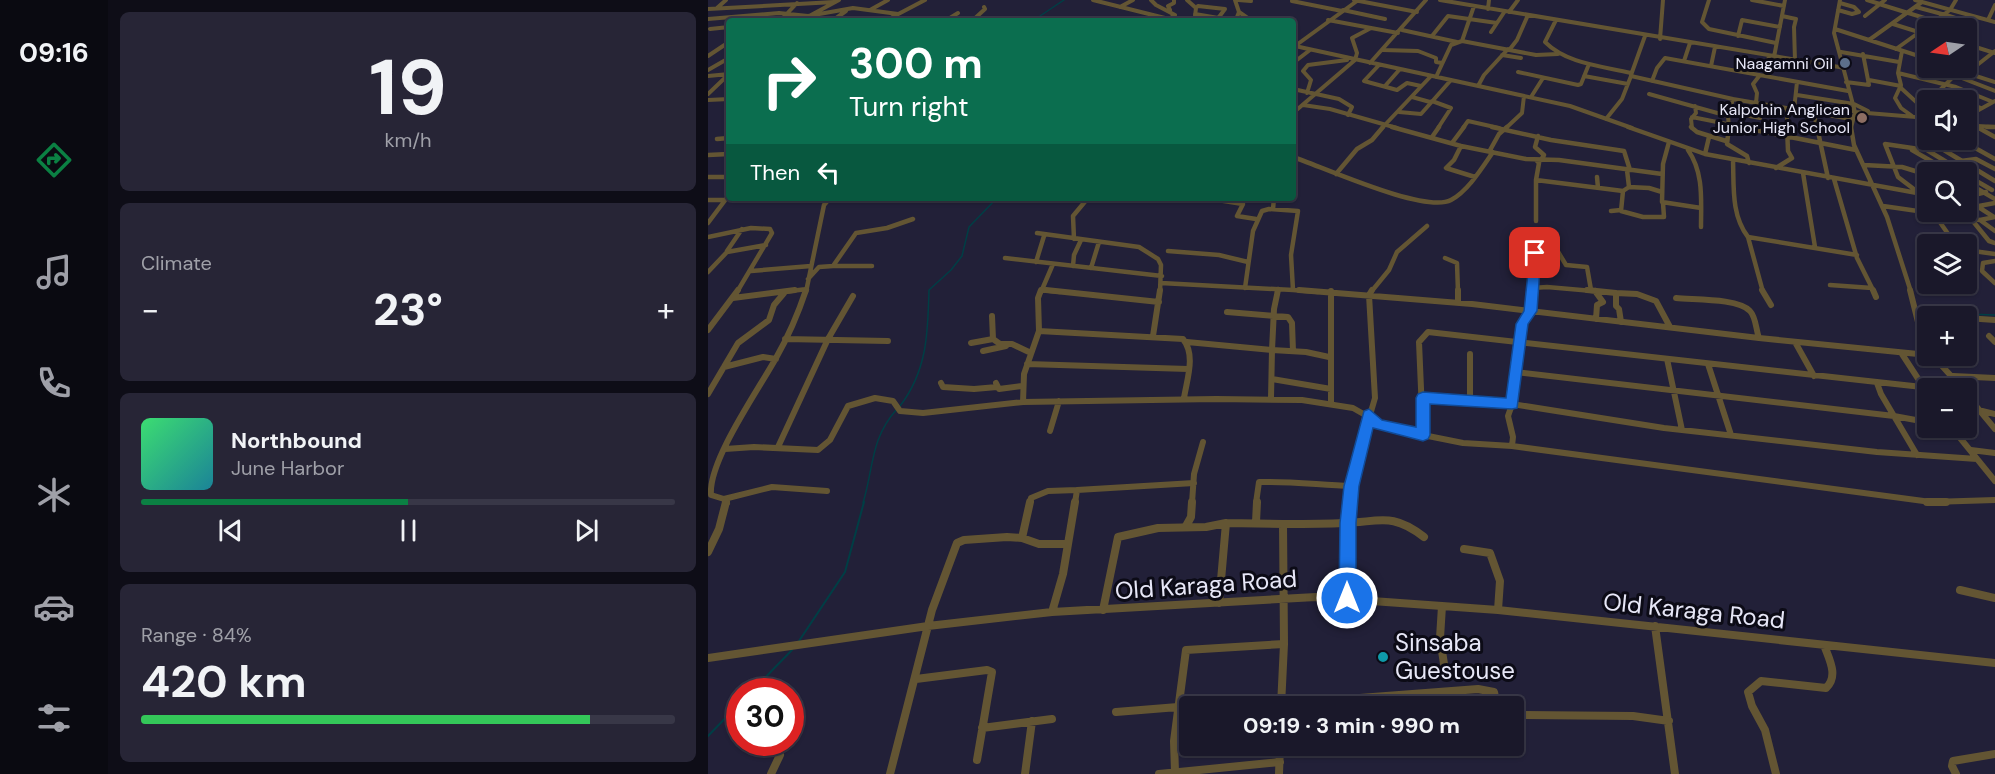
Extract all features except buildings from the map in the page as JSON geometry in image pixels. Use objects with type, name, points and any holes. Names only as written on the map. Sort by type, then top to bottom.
[{"type":"street","points":[[717,8],[726,0]]},
{"type":"street","points":[[759,0],[758,2],[767,4]]},
{"type":"street","points":[[782,18],[802,0]]},
{"type":"street","points":[[805,18],[839,0]]},
{"type":"street","points":[[869,10],[888,0]]},
{"type":"street","points":[[891,18],[925,0]]},
{"type":"street","points":[[1093,0],[1164,18]]},
{"type":"street","points":[[1119,7],[1133,0]]},
{"type":"street","points":[[1152,0],[1156,6],[1170,10],[1175,15],[1170,18]]},
{"type":"street","points":[[1170,10],[1168,6],[1174,3],[1174,0]]},
{"type":"street","points":[[1187,0],[1197,7],[1225,9],[1220,17]]},
{"type":"street","points":[[1197,18],[1195,14],[1197,7],[1203,0]]},
{"type":"street","points":[[1238,18],[1236,0],[1249,1]]},
{"type":"street","points":[[1294,0],[1292,1],[1385,19]]},
{"type":"street","points":[[1296,44],[1355,0],[1416,12]]},
{"type":"street","points":[[1381,4],[1385,0]]},
{"type":"street","points":[[1370,63],[1426,0]]},
{"type":"street","points":[[1440,0],[1660,39],[1845,68]]},
{"type":"street","points":[[1488,9],[1489,0]]},
{"type":"street","points":[[1512,0],[1518,0]]},
{"type":"street","points":[[1491,32],[1518,0]]},
{"type":"street","points":[[1660,39],[1659,21],[1664,11],[1663,0]]},
{"type":"street","points":[[1709,0],[1702,22],[1715,32],[1776,43]]},
{"type":"street","points":[[1752,0],[1784,6]]},
{"type":"street","points":[[1649,94],[1728,114],[1760,118],[1757,93],[1753,84],[1762,75],[1772,57],[1784,0]]},
{"type":"street","points":[[1867,0],[1925,18]]},
{"type":"street","points":[[1865,16],[1885,0]]},
{"type":"street","points":[[1915,0],[1995,22]]},
{"type":"street","points":[[1938,18],[1950,10],[1956,0]]},
{"type":"street","points":[[1242,4],[1249,1]]},
{"type":"street","points":[[1838,10],[1852,14],[1859,12],[1854,7],[1840,1],[1838,10],[1835,29],[1848,91],[1854,104],[1851,136],[1871,185],[1883,206],[1917,315]]},
{"type":"street","points":[[708,9],[834,2]]},
{"type":"street","points":[[1869,40],[1922,2]]},
{"type":"street","points":[[1988,20],[1995,5]]},
{"type":"street","points":[[1336,174],[1357,149],[1372,140],[1374,135],[1388,124],[1421,86],[1433,77],[1451,45],[1460,41],[1474,6]]},
{"type":"street","points":[[975,18],[985,9],[984,7]]},
{"type":"street","points":[[1916,7],[1955,18]]},
{"type":"street","points":[[836,18],[848,9]]},
{"type":"street","points":[[708,19],[779,13],[808,16],[848,9],[898,14]]},
{"type":"street","points":[[1239,12],[1248,18]]},
{"type":"street","points":[[950,18],[958,13]]},
{"type":"street","points":[[1738,36],[1744,13]]},
{"type":"street","points":[[1195,14],[1224,18]]},
{"type":"street","points":[[1478,86],[1517,40],[1528,15]]},
{"type":"street","points":[[1432,36],[1446,16],[1497,23]]},
{"type":"street","points":[[1782,16],[1796,19],[1794,27],[1795,61]]},
{"type":"street","points":[[1136,18],[1160,17]]},
{"type":"street","points":[[709,30],[720,18]]},
{"type":"street","points":[[1328,20],[1540,56],[1558,54]]},
{"type":"street","points":[[1556,20],[1545,42],[1550,50],[1558,54],[1652,81],[1733,99],[1851,119]]},
{"type":"street","points":[[1742,20],[1780,27]]},
{"type":"street","points":[[1893,24],[1917,32]]},
{"type":"street","points":[[709,30],[726,27]]},
{"type":"street","points":[[1296,111],[1354,60],[1357,53],[1352,38],[1371,28]]},
{"type":"street","points":[[1835,29],[1917,55]]},
{"type":"street","points":[[1712,66],[1715,32]]},
{"type":"street","points":[[1896,49],[1917,35]]},
{"type":"street","points":[[1606,119],[1622,99],[1645,36]]},
{"type":"street","points":[[708,57],[726,44]]},
{"type":"street","points":[[1684,61],[1690,44]]},
{"type":"street","points":[[1296,46],[1570,106],[1705,154],[1917,194]]},
{"type":"street","points":[[1977,47],[1994,52]]},
{"type":"street","points":[[1296,61],[1310,50]]},
{"type":"street","points":[[1383,50],[1416,50],[1434,56],[1436,62],[1442,63]]},
{"type":"street","points":[[1902,51],[1898,73],[1901,87],[1917,104]]},
{"type":"street","points":[[1840,52],[1863,54],[1899,62]]},
{"type":"street","points":[[1977,65],[1994,52]]},
{"type":"street","points":[[1846,82],[1869,85],[1863,54]]},
{"type":"street","points":[[1502,55],[1521,58]]},
{"type":"street","points":[[1652,81],[1664,58],[1848,91]]},
{"type":"street","points":[[708,70],[726,60]]},
{"type":"street","points":[[1307,93],[1311,80],[1303,71],[1310,64],[1354,60]]},
{"type":"street","points":[[708,64],[719,64]]},
{"type":"street","points":[[1379,64],[1364,80],[1397,90],[1407,83],[1421,86]]},
{"type":"street","points":[[1518,72],[1578,85],[1589,64]]},
{"type":"street","points":[[1384,86],[1400,69]]},
{"type":"street","points":[[1898,73],[1944,84],[1994,101]]},
{"type":"street","points":[[708,76],[726,74]]},
{"type":"street","points":[[708,94],[726,76]]},
{"type":"street","points":[[1584,76],[1628,84]]},
{"type":"street","points":[[1977,76],[1995,82]]},
{"type":"street","points":[[1531,97],[1543,78]]},
{"type":"street","points":[[1941,90],[1951,78]]},
{"type":"street","points":[[1962,78],[1995,91]]},
{"type":"street","points":[[1399,112],[1419,115],[1451,80]]},
{"type":"street","points":[[1869,80],[1901,87]]},
{"type":"street","points":[[1794,110],[1797,82]]},
{"type":"street","points":[[1901,87],[1895,95],[1896,100],[1901,108],[1911,115]]},
{"type":"street","points":[[1296,91],[1341,100],[1352,107],[1348,115]]},
{"type":"street","points":[[1797,95],[1854,104],[1872,113]]},
{"type":"street","points":[[1296,158],[1361,184],[1426,202],[1443,204],[1452,200],[1474,177],[1504,129],[1522,113],[1524,96]]},
{"type":"street","points":[[1412,97],[1451,108],[1432,136]]},
{"type":"street","points":[[708,100],[726,99]]},
{"type":"street","points":[[1725,141],[1729,136],[1728,114],[1733,99]]},
{"type":"street","points":[[1977,111],[1994,101]]},
{"type":"street","points":[[1844,104],[1847,109],[1855,112],[1917,115]]},
{"type":"street","points":[[1303,105],[1330,109],[1461,146],[1491,152],[1538,160],[1559,160],[1662,174]]},
{"type":"street","points":[[1695,106],[1696,112],[1692,117],[1691,127],[1708,136],[1725,141],[1726,144],[1747,156],[1749,163]]},
{"type":"street","points":[[1977,106],[1982,108]]},
{"type":"street","points":[[1776,168],[1792,158],[1788,151],[1787,109]]},
{"type":"street","points":[[1814,114],[1831,178],[1857,255],[1876,297]]},
{"type":"street","points":[[1692,117],[1856,150]]},
{"type":"street","points":[[1452,142],[1468,121],[1624,152],[1629,187]]},
{"type":"street","points":[[1977,126],[1995,127]]},
{"type":"street","points":[[1977,127],[1995,136]]},
{"type":"street","points":[[1538,136],[1536,147],[1544,155],[1538,160]]},
{"type":"street","points":[[1705,154],[1708,136]]},
{"type":"street","points":[[717,139],[726,138]]},
{"type":"street","points":[[1611,211],[1621,210],[1631,215],[1664,217],[1662,174],[1669,142]]},
{"type":"street","points":[[1917,147],[1885,144],[1899,178],[1917,190]]},
{"type":"street","points":[[1461,146],[1454,160],[1446,168],[1474,177]]},
{"type":"street","points":[[1910,148],[1934,162]]},
{"type":"street","points":[[1977,148],[1995,159]]},
{"type":"street","points":[[1687,149],[1696,162],[1701,227]]},
{"type":"street","points":[[1927,150],[1946,162]]},
{"type":"street","points":[[1944,150],[1960,161],[1976,159],[1995,170]]},
{"type":"street","points":[[1988,154],[1995,152]]},
{"type":"street","points":[[708,155],[726,154]]},
{"type":"street","points":[[1536,221],[1538,160]]},
{"type":"street","points":[[1733,160],[1737,209],[1741,227],[1748,237],[1762,291],[1771,305]]},
{"type":"street","points":[[1864,165],[1893,166],[1917,172]]},
{"type":"street","points":[[1977,171],[1995,181]]},
{"type":"street","points":[[1803,173],[1815,247]]},
{"type":"street","points":[[708,177],[726,177]]},
{"type":"street","points":[[1597,177],[1598,188]]},
{"type":"street","points":[[1977,181],[1988,178]]},
{"type":"street","points":[[1536,180],[1623,191],[1629,187],[1649,188],[1662,192]]},
{"type":"street","points":[[1977,181],[1994,189]]},
{"type":"street","points":[[1977,188],[1995,198]]},
{"type":"street","points":[[1977,194],[1994,189]]},
{"type":"street","points":[[1621,210],[1623,191]]},
{"type":"street","points":[[708,200],[724,200]]},
{"type":"street","points":[[708,223],[724,200]]},
{"type":"street","points":[[827,201],[824,205],[807,289],[796,318],[713,472],[709,487],[711,495],[724,499],[772,487],[827,491]]},
{"type":"street","points":[[1073,266],[1078,240],[1070,222],[1085,201]]},
{"type":"street","points":[[1224,201],[1244,204],[1237,216],[1257,219]]},
{"type":"street","points":[[1274,201],[1274,209]]},
{"type":"street","points":[[1664,203],[1701,208]]},
{"type":"street","points":[[1979,206],[1995,203]]},
{"type":"street","points":[[1883,206],[1917,212]]},
{"type":"street","points":[[1979,206],[1994,218]]},
{"type":"street","points":[[1245,288],[1257,219],[1264,210],[1274,209],[1299,212],[1292,255],[1293,290]]},
{"type":"street","points":[[1980,220],[1994,218]]},
{"type":"street","points":[[833,266],[856,233],[887,228],[913,219]]},
{"type":"street","points":[[1980,220],[1995,231]]},
{"type":"street","points":[[1974,222],[1994,244]]},
{"type":"street","points":[[1347,598],[1351,486],[1369,415],[1373,408],[1376,379],[1369,295],[1377,282],[1384,278],[1397,252],[1405,248],[1410,240],[1427,225]]},
{"type":"street","points":[[708,237],[742,229],[770,228],[772,232],[751,272],[708,330]]},
{"type":"street","points":[[708,272],[727,252],[742,229]]},
{"type":"street","points":[[708,232],[727,232]]},
{"type":"street","points":[[1036,233],[1044,236],[1139,247],[1158,260],[1162,276],[1153,336]]},
{"type":"street","points":[[1036,262],[1044,236]]},
{"type":"street","points":[[1748,237],[1857,255]]},
{"type":"street","points":[[1091,268],[1099,242]]},
{"type":"street","points":[[1512,446],[1511,423],[1508,420],[1519,341],[1522,324],[1530,311],[1535,253],[1544,244],[1557,250],[1568,266],[1587,267],[1593,290],[1603,302],[1597,305],[1596,319]]},
{"type":"street","points":[[727,252],[766,245]]},
{"type":"street","points":[[1168,251],[1219,255],[1248,262]]},
{"type":"street","points":[[1977,252],[1995,254]]},
{"type":"street","points":[[1984,254],[1992,261]]},
{"type":"street","points":[[1005,258],[1162,276]]},
{"type":"street","points":[[1445,258],[1457,263],[1458,302]]},
{"type":"street","points":[[1992,261],[1983,263],[1982,271],[1995,283]]},
{"type":"street","points":[[1023,402],[1022,386],[1039,331],[1037,302],[1053,264]]},
{"type":"street","points":[[751,272],[810,266]]},
{"type":"street","points":[[808,279],[819,267],[872,266]]},
{"type":"street","points":[[1161,283],[1331,291],[1458,302],[1917,355]]},
{"type":"street","points":[[1830,285],[1872,288]]},
{"type":"street","points":[[1532,288],[1547,286],[1637,294],[1656,301],[1670,327]]},
{"type":"street","points":[[733,298],[807,289]]},
{"type":"street","points":[[1271,398],[1272,350],[1278,289]]},
{"type":"street","points":[[1041,290],[1159,302]]},
{"type":"street","points":[[1331,291],[1329,357],[1331,404]]},
{"type":"street","points":[[708,394],[741,339],[769,320],[774,305],[785,292]]},
{"type":"street","points":[[1616,293],[1616,306],[1619,309],[1621,322]]},
{"type":"street","points":[[778,447],[828,339],[853,296]]},
{"type":"street","points":[[1676,298],[1730,303],[1745,308],[1752,315],[1759,338]]},
{"type":"street","points":[[1227,312],[1290,318],[1293,351]]},
{"type":"street","points":[[992,316],[993,339]]},
{"type":"street","points":[[1977,319],[1995,320]]},
{"type":"street","points":[[1039,331],[1177,338],[1187,342],[1293,351],[1329,357]]},
{"type":"street","points":[[1423,435],[1419,342],[1428,332],[1917,387]]},
{"type":"street","points":[[1989,336],[1995,342]]},
{"type":"street","points":[[785,339],[888,341]]},
{"type":"street","points":[[971,343],[993,339],[1000,344],[1012,344],[1031,353]]},
{"type":"street","points":[[1184,398],[1190,354],[1187,342]]},
{"type":"street","points":[[1795,342],[1814,375]]},
{"type":"street","points":[[982,351],[1012,344]]},
{"type":"street","points":[[1470,354],[1470,401]]},
{"type":"street","points":[[1902,354],[1917,379]]},
{"type":"street","points":[[724,367],[763,357],[776,358]]},
{"type":"street","points":[[1667,359],[1682,430]]},
{"type":"street","points":[[1027,364],[1188,369]]},
{"type":"street","points":[[1708,364],[1731,435]]},
{"type":"street","points":[[1943,366],[1953,376],[1995,378]]},
{"type":"street","points":[[1516,372],[1917,420]]},
{"type":"street","points":[[1272,379],[1330,388]]},
{"type":"street","points":[[941,383],[943,387],[974,389],[996,385],[1004,389],[1022,386]]},
{"type":"street","points":[[1877,383],[1917,455]]},
{"type":"street","points":[[725,449],[778,447],[818,450],[830,440],[848,406],[875,398],[893,401],[900,411],[923,413],[1023,402],[1271,398],[1353,408],[1369,415],[1378,424],[1463,443],[1512,446],[1931,502],[1995,501]]},
{"type":"street","points":[[1423,398],[1512,404],[1682,430],[1917,455],[1977,459]]},
{"type":"street","points":[[1050,431],[1059,401]]},
{"type":"street","points":[[1977,408],[1995,429]]},
{"type":"street","points":[[1977,411],[1995,414]]},
{"type":"street","points":[[1961,438],[1995,482]]},
{"type":"street","points":[[1186,526],[1191,517],[1198,453],[1203,442]]},
{"type":"street","points":[[1971,450],[1995,453]]},
{"type":"street","points":[[1256,522],[1257,483],[1259,482],[1295,481],[1316,485],[1351,486]]},
{"type":"street","points":[[1022,538],[1031,498],[1048,491],[1194,483]]},
{"type":"street","points":[[1052,612],[1063,574],[1077,490]]},
{"type":"street","points":[[708,552],[726,511],[727,503],[724,499]]},
{"type":"street","points":[[1103,610],[1118,537],[1148,529],[1256,522],[1348,523],[1375,519],[1397,520],[1409,525],[1424,537]]},
{"type":"street","points":[[1219,603],[1226,523]]},
{"type":"street","points":[[1281,696],[1284,644],[1283,524]]},
{"type":"street","points":[[890,774],[916,680],[928,626],[957,543],[964,540],[1022,538],[1039,544],[1067,544]]},
{"type":"street","points":[[1464,549],[1490,553],[1500,587],[1501,601],[1498,610]]},
{"type":"street","points":[[1960,590],[1995,598]]},
{"type":"street","name":"Old Karaga Road","points":[[708,658],[928,626],[1052,612],[1284,599],[1347,598],[1498,610],[1995,663]]},
{"type":"street","points":[[1442,606],[1440,638],[1444,664]]},
{"type":"street","points":[[1655,626],[1675,774]]},
{"type":"street","points":[[1175,772],[1174,741],[1186,650],[1284,644]]},
{"type":"street","points":[[1776,774],[1765,730],[1752,706],[1749,692],[1761,681],[1826,688],[1832,684],[1834,679],[1824,645]]},
{"type":"street","points":[[916,680],[987,670],[992,672],[977,760]]},
{"type":"street","points":[[1392,696],[1478,689],[1494,692],[1495,696]]},
{"type":"street","points":[[1116,712],[1178,707]]},
{"type":"street","points":[[1524,715],[1633,716],[1669,721]]},
{"type":"street","points":[[982,728],[1052,719]]},
{"type":"street","points":[[1025,774],[1032,721]]},
{"type":"street","points":[[1956,774],[1953,761],[1995,754]]},
{"type":"street","points":[[771,774],[780,756]]},
{"type":"street","points":[[1279,774],[1280,756]]},
{"type":"street","points":[[1159,774],[1280,762]]},
{"type":"waterway","points":[[1041,18],[1040,16],[1064,0]]},
{"type":"waterway","points":[[900,406],[909,393],[921,365],[927,336],[929,290],[951,270],[962,256],[969,227],[994,201]]},
{"type":"waterway","points":[[1977,314],[1995,315]]},
{"type":"waterway","points":[[863,503],[877,442],[888,420],[897,409]]},
{"type":"waterway","points":[[799,641],[845,572],[864,502]]},
{"type":"waterway","points":[[765,678],[792,650]]},
{"type":"waterway","points":[[708,736],[726,717]]},
{"type":"place","name":"Naagamni Oil","points":[[1845,63]]},
{"type":"place","name":"Kalpohin Anglican Junior High School","points":[[1862,118]]},
{"type":"place","name":"Sinsaba Guestouse","points":[[1383,657]]},
{"type":"route","points":[[1347,598],[1351,486],[1369,415],[1378,424],[1388,428],[1423,435],[1423,398],[1512,404],[1522,324],[1530,311],[1532,300],[1535,253]]}]
